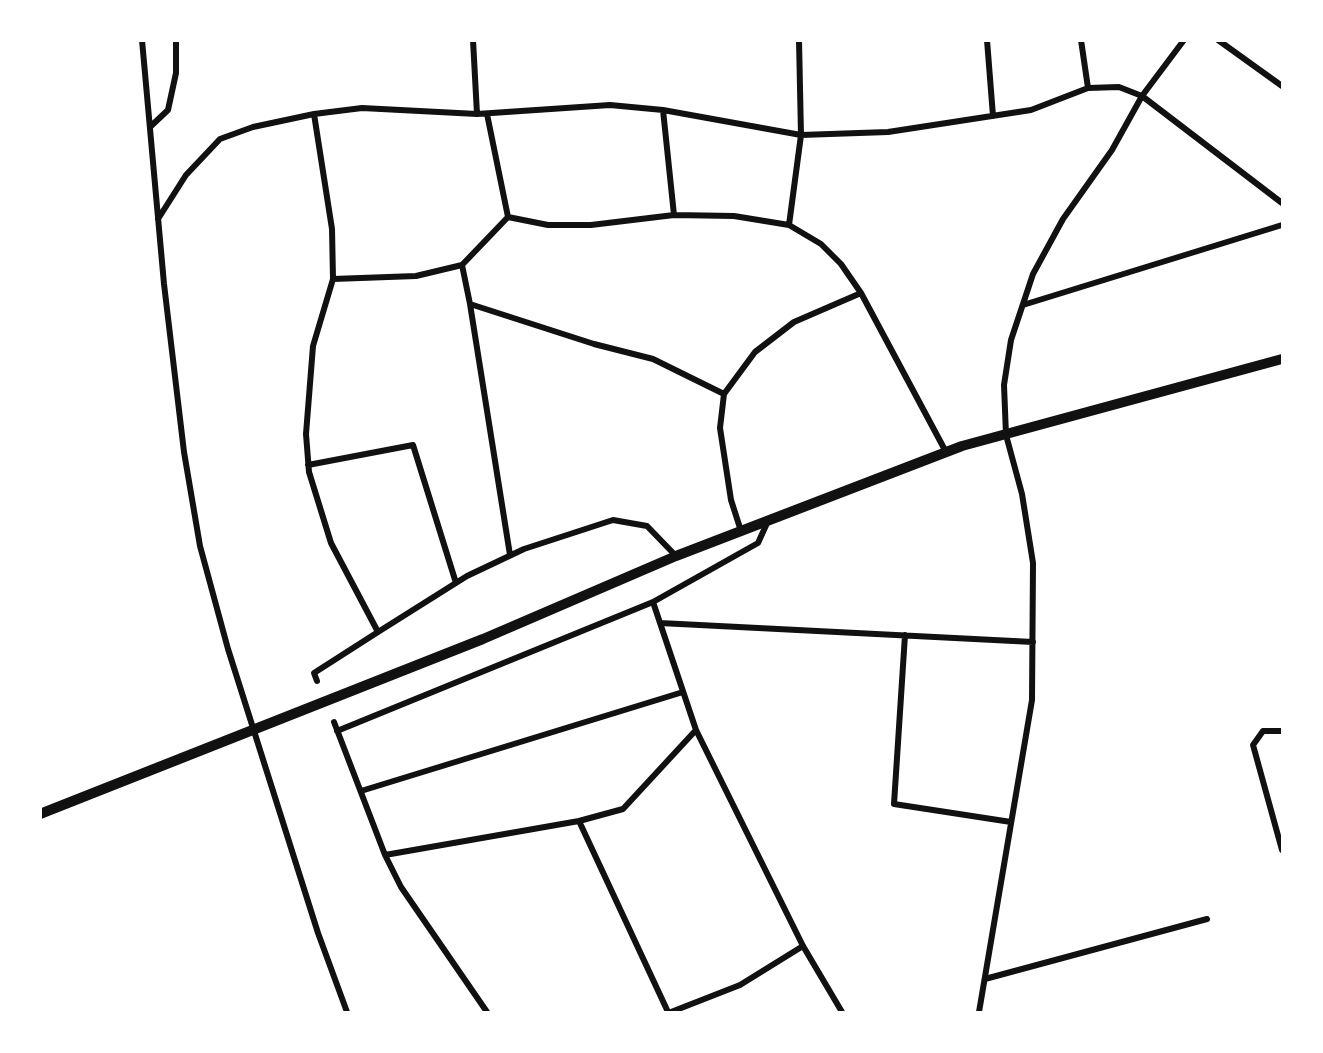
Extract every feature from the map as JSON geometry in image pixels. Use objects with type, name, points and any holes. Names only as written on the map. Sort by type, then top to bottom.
[{"type":"street","points":[[142,40],[184,452],[200,546],[228,649],[318,933],[347,1012]]},
{"type":"street","points":[[150,127],[168,110],[176,73],[176,40]]},
{"type":"street","points":[[473,40],[477,114]]},
{"type":"street","points":[[789,225],[801,135],[799,40]]},
{"type":"street","points":[[987,40],[993,116]]},
{"type":"street","points":[[1081,40],[1088,88]]},
{"type":"street","points":[[979,1012],[1032,700],[1032,563],[1022,494],[1006,435],[1005,386],[1011,340],[1033,274],[1063,219],[1112,150],[1142,96],[1184,40]]},
{"type":"street","points":[[1218,40],[1282,86]]},
{"type":"street","points":[[159,219],[186,176],[220,139],[253,127],[314,114],[362,108],[487,114],[610,105],[663,110],[801,135],[888,132],[1031,110],[1088,88],[1119,87],[1142,96],[1282,203]]},
{"type":"street","points":[[663,110],[674,215]]},
{"type":"street","points":[[314,114],[332,228],[333,279],[313,346],[306,434],[308,465],[331,543],[378,632]]},
{"type":"street","points":[[487,114],[508,217]]},
{"type":"street","points":[[508,217],[548,225],[591,225],[674,215],[734,216],[789,225],[821,244],[841,264],[861,293],[946,452]]},
{"type":"street","points":[[333,279],[416,276],[462,265],[508,217]]},
{"type":"street","points":[[1023,305],[1282,225]]},
{"type":"street","points":[[462,265],[510,555]]},
{"type":"street","points":[[741,531],[732,500],[720,428],[724,394],[755,352],[794,322],[861,293]]},
{"type":"street","points":[[470,304],[594,344],[653,359],[724,394]]},
{"type":"street","points":[[40,814],[483,639],[676,556],[946,452],[1282,359]]},
{"type":"street","points":[[308,465],[413,445],[456,583]]},
{"type":"street","points":[[317,681],[314,673],[456,583],[510,555],[613,519],[647,526],[676,556]]},
{"type":"street","points":[[338,731],[653,602],[758,543],[768,520]]},
{"type":"street","points":[[653,602],[696,730],[803,946],[842,1012]]},
{"type":"street","points":[[660,623],[1033,642]]},
{"type":"street","points":[[904,635],[894,804],[1011,822]]},
{"type":"street","points":[[361,791],[684,692]]},
{"type":"street","points":[[334,722],[385,855],[401,886],[488,1012]]},
{"type":"street","points":[[385,855],[579,821],[623,809],[696,730]]},
{"type":"street","points":[[1282,731],[1263,731],[1252,745],[1282,850]]},
{"type":"street","points":[[579,821],[669,1012],[740,985],[803,946]]},
{"type":"street","points":[[985,979],[1207,919]]}]
